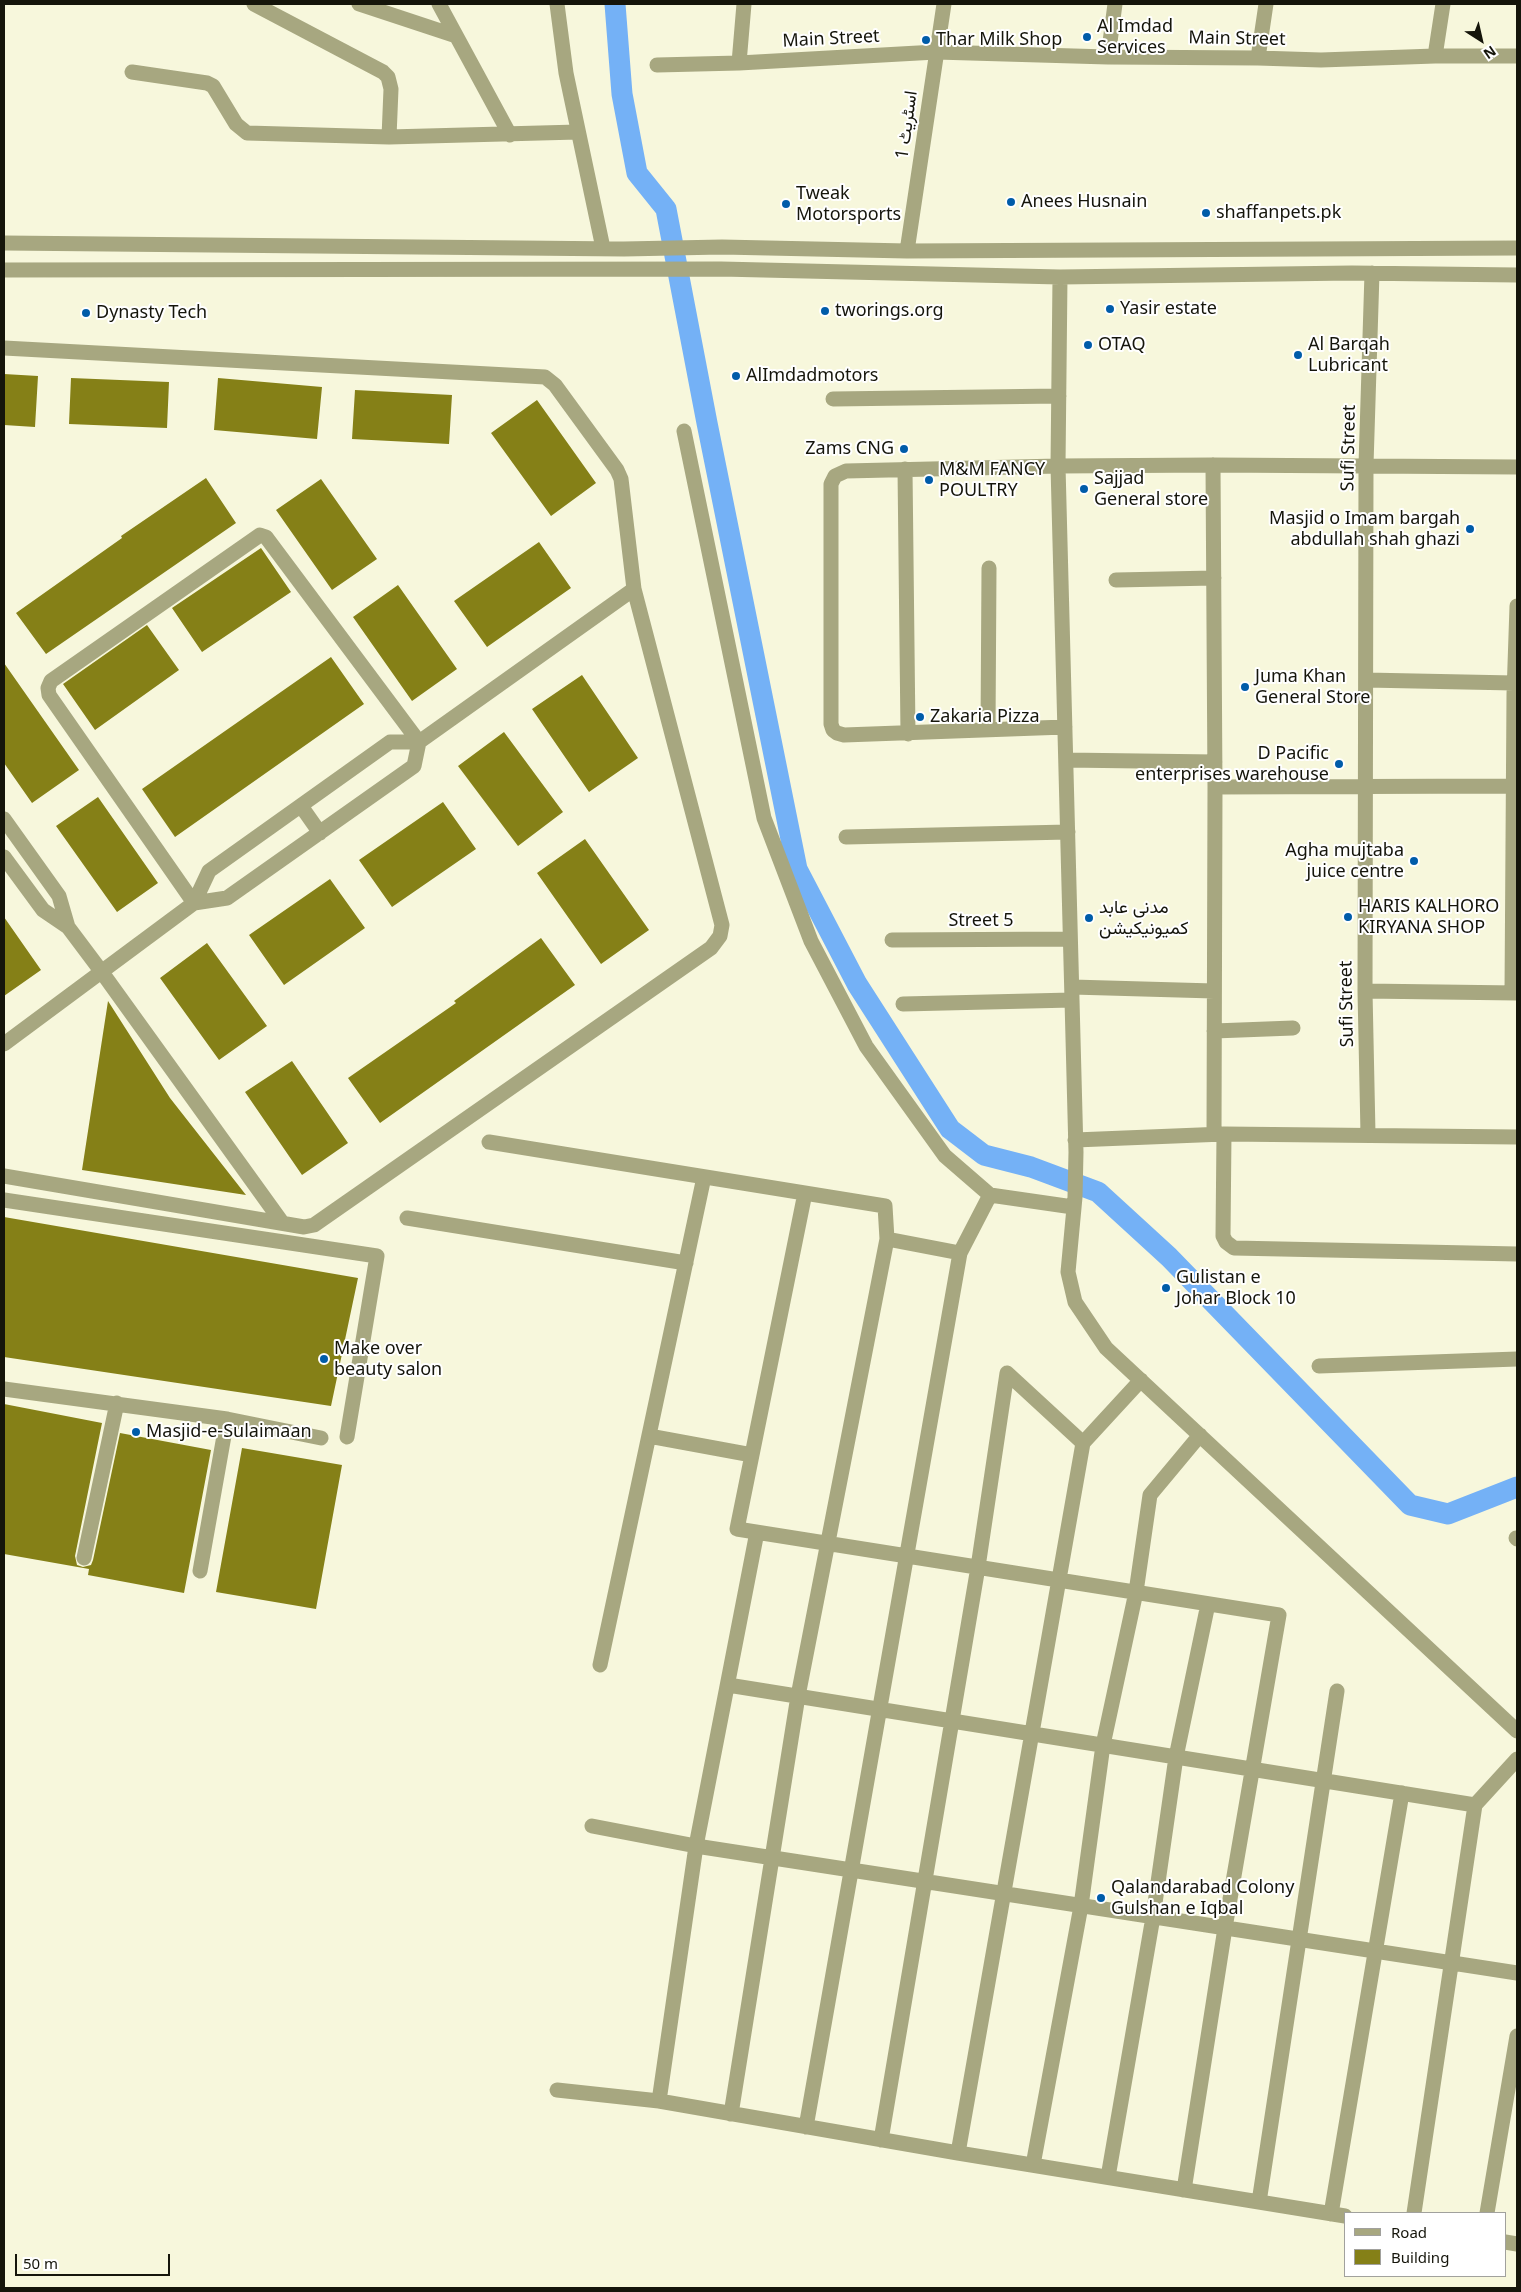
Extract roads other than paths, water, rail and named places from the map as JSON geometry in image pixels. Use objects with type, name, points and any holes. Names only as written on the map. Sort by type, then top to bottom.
[{"type":"street","points":[[254,4],[383,72],[388,77],[391,89],[389,137]]},
{"type":"street","points":[[359,4],[456,36]]},
{"type":"street","points":[[439,4],[510,135]]},
{"type":"street","points":[[557,4],[566,73],[603,248]]},
{"type":"street","points":[[739,63],[744,4]]},
{"type":"street","name":"اسٹریٹ 1","points":[[907,251],[944,4]]},
{"type":"street","points":[[1108,57],[1115,4]]},
{"type":"street","points":[[1258,58],[1266,4]]},
{"type":"street","points":[[1435,56],[1443,4]]},
{"type":"street","name":"Main Street","points":[[656,65],[739,63],[936,52],[1321,60],[1435,56],[1517,56]]},
{"type":"street","points":[[132,72],[208,82],[213,86],[236,124],[247,133],[389,137],[578,132]]},
{"type":"street","points":[[4,243],[624,249],[722,247],[907,251],[1517,248]]},
{"type":"street","points":[[1031,251],[1032,277]]},
{"type":"street","points":[[4,270],[721,269],[1032,277],[1372,273],[1517,275]]},
{"type":"street","name":"Sufi Street","points":[[1368,1134],[1365,991],[1366,465],[1372,273]]},
{"type":"street","points":[[1060,277],[1058,466],[1076,1146],[1074,1202],[1068,1272],[1075,1302],[1106,1348],[1517,1731]]},
{"type":"street","points":[[4,348],[545,377],[555,385],[622,479],[634,589],[722,925],[720,936],[711,948],[314,1225],[304,1227],[281,1221],[4,1176]]},
{"type":"street","points":[[833,399],[1058,396]]},
{"type":"street","points":[[684,431],[764,818],[811,941],[866,1046],[944,1156],[990,1195],[1074,1202]]},
{"type":"street","points":[[1213,465],[1214,1031],[1223,1236],[1226,1242],[1234,1248],[1517,1254]]},
{"type":"street","points":[[1065,727],[908,734],[837,734],[831,724],[831,484],[834,476],[840,472],[905,469],[1058,466],[1366,465],[1517,467]]},
{"type":"street","points":[[905,469],[908,734]]},
{"type":"street","points":[[194,903],[50,696],[48,688],[51,681],[260,534],[266,537],[420,742]]},
{"type":"street","points":[[988,730],[989,568]]},
{"type":"street","points":[[1116,580],[1214,578]]},
{"type":"street","points":[[194,903],[209,871],[390,742],[420,742],[634,589]]},
{"type":"street","points":[[1365,991],[1514,992],[1513,786],[1517,606]]},
{"type":"street","points":[[1366,680],[1515,690]]},
{"type":"street","points":[[4,1044],[194,903],[227,898],[414,766],[420,742]]},
{"type":"street","points":[[1066,760],[1215,762]]},
{"type":"street","points":[[1215,787],[1513,786]]},
{"type":"street","points":[[301,806],[320,833]]},
{"type":"street","points":[[4,819],[59,896],[68,928]]},
{"type":"street","points":[[846,837],[1068,832]]},
{"type":"street","points":[[4,857],[42,910],[68,928],[101,971],[281,1221]]},
{"type":"street","name":"Street 5","points":[[892,940],[1070,939]]},
{"type":"street","points":[[903,1004],[1072,993],[1214,991]]},
{"type":"street","points":[[1214,1031],[1293,1028]]},
{"type":"street","points":[[1076,1146],[1219,1134],[1517,1137]]},
{"type":"street","points":[[489,1142],[885,1206],[887,1239],[798,1696],[731,2114]]},
{"type":"street","points":[[600,1665],[704,1177]]},
{"type":"street","points":[[805,1193],[738,1529],[1279,1615],[1184,2190]]},
{"type":"street","points":[[806,2127],[960,1253],[990,1195]]},
{"type":"street","points":[[4,1200],[377,1256],[347,1437]]},
{"type":"street","points":[[407,1218],[686,1262]]},
{"type":"street","points":[[887,1239],[960,1253]]},
{"type":"street","points":[[1318,1366],[1517,1360]]},
{"type":"street","points":[[881,2140],[978,1567],[1007,1373],[1083,1443]]},
{"type":"street","points":[[958,2153],[1083,1443],[1141,1380]]},
{"type":"street","points":[[4,1389],[227,1419],[321,1438]]},
{"type":"street","points":[[84,1558],[116,1403]]},
{"type":"street","points":[[200,1571],[227,1419]]},
{"type":"street","points":[[1033,2165],[1081,1906],[1103,1745],[1136,1592],[1150,1494],[1200,1435]]},
{"type":"street","points":[[649,1436],[752,1456]]},
{"type":"street","points":[[659,2101],[696,1846],[757,1532]]},
{"type":"street","points":[[1108,2178],[1153,1917],[1176,1757],[1208,1604]]},
{"type":"street","points":[[728,1685],[1475,1805]]},
{"type":"street","points":[[1259,2202],[1337,1691]]},
{"type":"street","points":[[1414,2212],[1475,1805],[1517,1759]]},
{"type":"street","points":[[557,2090],[659,2101],[958,2153],[1338,2215],[1376,1952],[1402,1793]]},
{"type":"street","points":[[592,1826],[771,1858],[1517,1973]]},
{"type":"street","points":[[1487,2212],[1517,2036]]},
{"type":"waterway","points":[[615,4],[622,94],[637,173],[666,209],[797,869],[857,984],[950,1129],[984,1155],[1031,1167],[1098,1192],[1169,1257],[1410,1505],[1448,1514],[1517,1487]]},
{"type":"place","name":"Al Imdad Services","points":[[1087,37]]},
{"type":"place","name":"Thar Milk Shop","points":[[926,40]]},
{"type":"place","name":"Anees Husnain","points":[[1011,202]]},
{"type":"place","name":"Tweak Motorsports","points":[[786,204]]},
{"type":"place","name":"shaffanpets.pk","points":[[1206,213]]},
{"type":"place","name":"Yasir estate","points":[[1110,309]]},
{"type":"place","name":"tworings.org","points":[[825,311]]},
{"type":"place","name":"Dynasty Tech","points":[[86,313]]},
{"type":"place","name":"OTAQ","points":[[1088,345]]},
{"type":"place","name":"Al Barqah Lubricant","points":[[1298,355]]},
{"type":"place","name":"AlImdadmotors","points":[[736,376]]},
{"type":"place","name":"Zams CNG","points":[[904,449]]},
{"type":"place","name":"M&M FANCY POULTRY","points":[[929,480]]},
{"type":"place","name":"Sajjad General store","points":[[1084,489]]},
{"type":"place","name":"Masjid o Imam bargah abdullah shah ghazi","points":[[1470,529]]},
{"type":"place","name":"Juma Khan General Store","points":[[1245,687]]},
{"type":"place","name":"Zakaria Pizza","points":[[920,717]]},
{"type":"place","name":"D Pacific enterprises warehouse","points":[[1339,764]]},
{"type":"place","name":"Agha mujtaba juice centre","points":[[1414,861]]},
{"type":"place","name":"HARIS KALHORO KIRYANA SHOP","points":[[1348,917]]},
{"type":"place","name":"مدنی عابد کمیونیکیشن","points":[[1089,918]]},
{"type":"place","name":"Gulistan e Johar Block 10","points":[[1166,1288]]},
{"type":"place","name":"Make over beauty salon","points":[[324,1359]]},
{"type":"place","name":"Masjid-e-Sulaimaan","points":[[136,1432]]},
{"type":"place","name":"Qalandarabad Colony Gulshan e Iqbal","points":[[1101,1898]]}]
